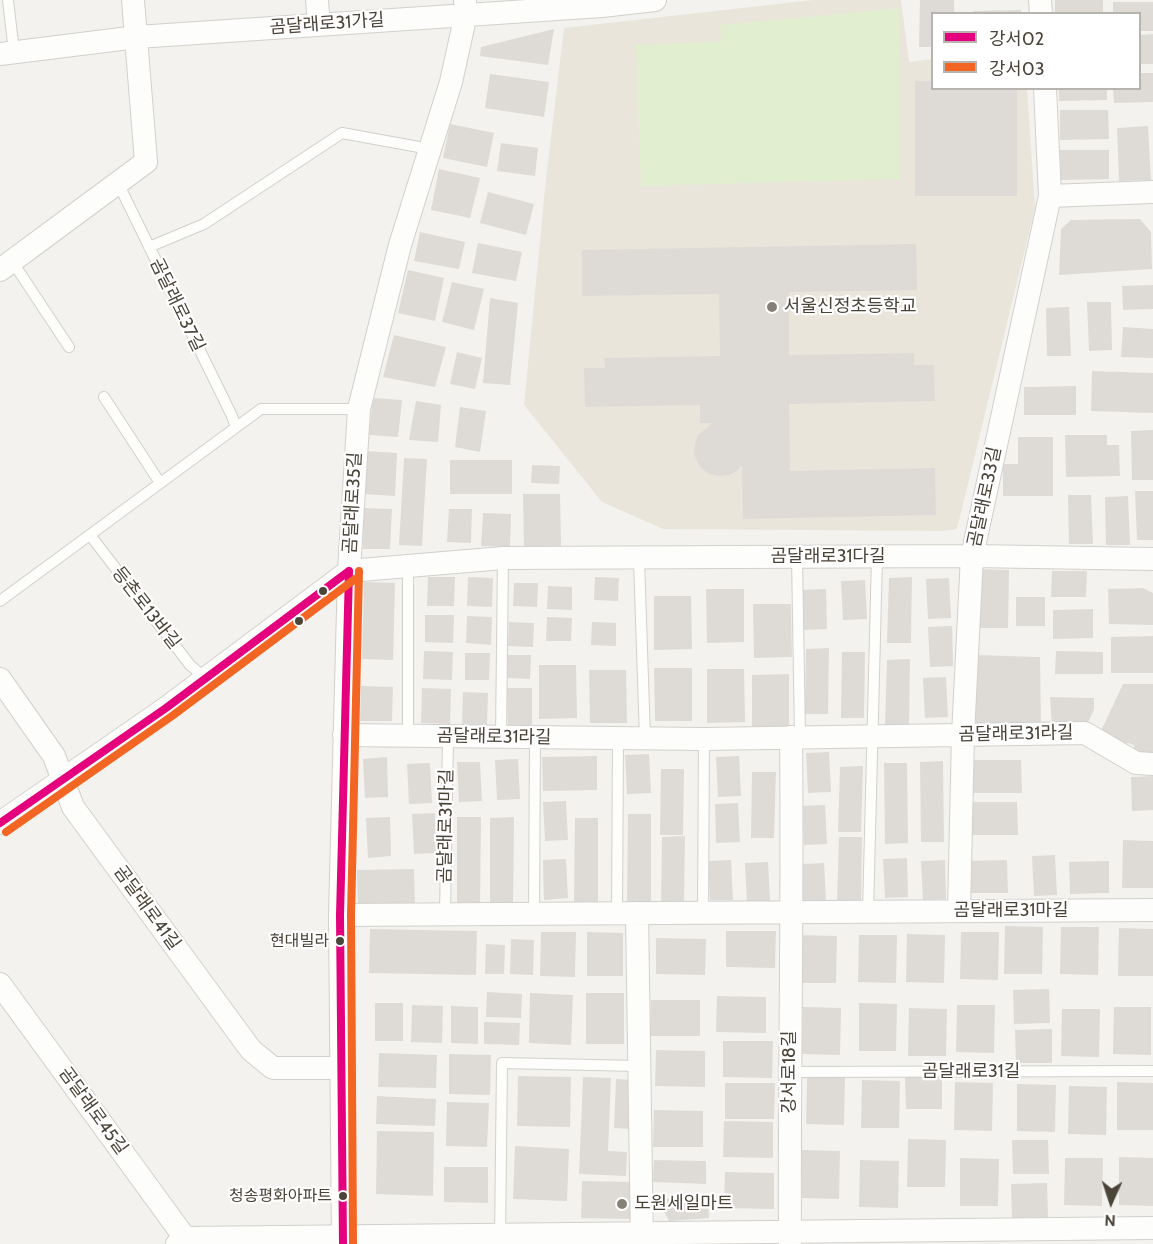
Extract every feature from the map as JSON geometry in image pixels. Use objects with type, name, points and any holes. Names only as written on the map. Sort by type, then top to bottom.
[{"type":"street","points":[[6,265],[146,162],[133,0]]},
{"type":"street","points":[[316,0],[319,25]]},
{"type":"street","name":"곰달래로31가길","points":[[7,53],[137,37],[319,25],[466,7],[655,0]]},
{"type":"street","name":"곰달래로35길","points":[[343,1240],[340,915],[349,571],[359,409],[400,245],[451,81],[466,7]]},
{"type":"street","name":"곰달래로33길","points":[[959,911],[963,735],[972,556],[1050,196],[1045,90]]},
{"type":"street","points":[[1050,196],[1153,192]]},
{"type":"street","name":"곰달래로31다길","points":[[349,571],[503,558],[972,556],[1153,559]]},
{"type":"street","points":[[0,823],[205,678],[349,571]]},
{"type":"street","name":"곰달래로41길","points":[[0,679],[54,756],[73,807],[251,1050],[273,1068],[341,1068]]},
{"type":"street","name":"곰달래로31라길","points":[[344,735],[704,739],[1085,733],[1136,763],[1153,764]]},
{"type":"street","points":[[793,912],[795,737]]},
{"type":"street","name":"곰달래로31마길","points":[[340,915],[1153,910]]},
{"type":"street","name":"강서로18길","points":[[790,1238],[789,1072],[793,912]]},
{"type":"street","points":[[627,913],[639,1066],[642,1238]]},
{"type":"street","name":"곰달래로45길","points":[[0,984],[181,1241]]},
{"type":"street","points":[[181,1241],[790,1238],[1153,1228]]},
{"type":"lane","points":[[7,53],[8,0]]},
{"type":"lane","points":[[149,247],[204,224],[342,133],[430,149]]},
{"type":"lane","name":"곰달래로37길","points":[[118,183],[236,427]]},
{"type":"lane","points":[[6,265],[69,346]]},
{"type":"lane","points":[[104,397],[160,483]]},
{"type":"lane","points":[[0,601],[261,409],[359,409]]},
{"type":"lane","name":"등촌로13바길","points":[[90,535],[190,665],[205,678]]},
{"type":"lane","points":[[795,737],[797,557]]},
{"type":"lane","points":[[868,912],[877,557]]},
{"type":"lane","points":[[501,737],[503,558]]},
{"type":"lane","points":[[639,559],[645,739]]},
{"type":"lane","points":[[408,567],[408,736]]},
{"type":"lane","name":"곰달래로31마길","points":[[445,914],[448,737]]},
{"type":"lane","points":[[534,914],[535,738]]},
{"type":"lane","points":[[618,739],[627,913]]},
{"type":"lane","points":[[703,913],[704,739]]},
{"type":"lane","points":[[500,1239],[502,1063],[639,1066]]},
{"type":"lane","name":"곰달래로31길","points":[[789,1072],[1153,1071]]},
{"type":"shaded area","name":"서울신정초등학교","points":[[813,0],[901,0],[909,62],[931,59],[931,90],[1027,90],[1035,208],[957,529],[942,531],[663,529],[602,502],[524,405],[546,179],[564,28]]},
{"type":"green space","points":[[899,8],[900,179],[641,186],[636,45],[721,41],[720,25]]},
{"type":"building","points":[[920,0],[954,0],[954,12],[931,12],[931,47],[919,47]]},
{"type":"building","points":[[1055,0],[1103,0],[1103,12],[1055,12]]},
{"type":"building","points":[[1113,2],[1153,2],[1153,31],[1141,31],[1141,12],[1113,12]]},
{"type":"building","points":[[1021,10],[1021,12],[973,12]]},
{"type":"building","points":[[554,29],[548,65],[480,56],[481,47]]},
{"type":"building","points":[[1153,34],[1153,64],[1141,64],[1141,35]]},
{"type":"building","points":[[1141,73],[1153,73],[1153,102],[1114,103],[1113,90],[1141,90]]},
{"type":"building","points":[[490,74],[549,82],[544,117],[485,108]]},
{"type":"building","points":[[915,81],[931,81],[931,90],[1017,90],[1017,196],[915,196]]},
{"type":"building","points":[[1059,90],[1107,90],[1107,100],[1059,101]]},
{"type":"building","points":[[1060,110],[1108,110],[1109,139],[1060,140]]},
{"type":"building","points":[[450,124],[494,133],[487,167],[443,158]]},
{"type":"building","points":[[1148,126],[1151,180],[1119,181],[1117,128]]},
{"type":"building","points":[[501,143],[538,148],[535,176],[497,171]]},
{"type":"building","points":[[1060,150],[1109,150],[1109,179],[1061,180]]},
{"type":"building","points":[[439,169],[480,178],[470,218],[431,210]]},
{"type":"building","points":[[488,192],[534,204],[526,235],[480,223]]},
{"type":"building","points":[[1140,219],[1151,232],[1152,269],[1059,275],[1061,229],[1071,220]]},
{"type":"building","points":[[420,232],[465,242],[459,269],[414,261]]},
{"type":"building","points":[[478,243],[522,252],[516,281],[472,273]]},
{"type":"building","points":[[916,244],[917,290],[789,292],[789,355],[914,353],[914,365],[934,365],[935,401],[789,404],[790,471],[935,468],[936,515],[743,519],[742,465],[729,475],[719,476],[702,469],[697,462],[694,453],[698,435],[711,425],[711,423],[700,423],[700,405],[585,407],[584,368],[605,368],[604,358],[720,356],[719,294],[582,296],[582,250]]},
{"type":"building","points":[[408,270],[444,278],[435,321],[398,313]]},
{"type":"building","points":[[452,282],[484,289],[474,330],[442,322]]},
{"type":"building","points":[[1153,285],[1153,309],[1123,310],[1122,286]]},
{"type":"building","points":[[490,298],[518,303],[510,385],[483,383]]},
{"type":"building","points":[[1087,302],[1111,302],[1112,350],[1089,351]]},
{"type":"building","points":[[1069,307],[1071,356],[1047,356],[1046,308]]},
{"type":"building","points":[[1123,327],[1153,329],[1153,358],[1121,357]]},
{"type":"building","points":[[394,335],[446,347],[435,387],[383,377]]},
{"type":"building","points":[[457,352],[482,358],[475,389],[450,384]]},
{"type":"building","points":[[1092,371],[1153,373],[1153,413],[1091,411]]},
{"type":"building","points":[[1076,386],[1076,415],[1024,415],[1024,387]]},
{"type":"building","points":[[373,398],[402,400],[398,437],[369,435]]},
{"type":"building","points":[[416,401],[441,405],[438,442],[409,440]]},
{"type":"building","points":[[460,407],[486,411],[480,452],[455,447]]},
{"type":"building","points":[[1153,430],[1153,480],[1132,480],[1131,431]]},
{"type":"building","points":[[1065,435],[1107,435],[1107,445],[1119,445],[1120,476],[1066,477]]},
{"type":"building","points":[[1018,437],[1053,437],[1053,496],[1003,496],[1003,464],[1018,464]]},
{"type":"building","points":[[365,451],[397,453],[395,496],[363,494]]},
{"type":"building","points":[[404,458],[427,459],[422,546],[399,545]]},
{"type":"building","points":[[450,460],[512,460],[512,494],[450,494]]},
{"type":"building","points":[[532,465],[560,466],[559,484],[531,483]]},
{"type":"building","points":[[1135,491],[1153,491],[1153,540],[1137,540]]},
{"type":"building","points":[[523,494],[560,494],[561,547],[524,548]]},
{"type":"building","points":[[1068,495],[1091,495],[1093,544],[1069,544]]},
{"type":"building","points":[[1128,496],[1130,545],[1106,545],[1105,497]]},
{"type":"building","points":[[364,508],[392,509],[390,549],[363,549]]},
{"type":"building","points":[[449,509],[472,509],[471,543],[447,542]]},
{"type":"building","points":[[483,513],[511,514],[510,547],[481,546]]},
{"type":"building","points":[[978,569],[1009,570],[1008,628],[977,628]]},
{"type":"building","points":[[1052,571],[1087,571],[1086,597],[1051,597]]},
{"type":"building","points":[[428,577],[455,577],[454,606],[427,606]]},
{"type":"building","points":[[468,577],[493,578],[492,607],[467,606]]},
{"type":"building","points":[[595,577],[619,578],[618,601],[594,600]]},
{"type":"building","points":[[912,577],[911,643],[887,643],[889,578]]},
{"type":"building","points":[[949,578],[951,618],[928,619],[926,579]]},
{"type":"building","points":[[865,580],[867,619],[843,620],[841,581]]},
{"type":"building","points":[[364,582],[395,583],[393,660],[362,659]]},
{"type":"building","points":[[514,583],[538,583],[537,607],[513,606]]},
{"type":"building","points":[[548,586],[572,587],[572,610],[547,609]]},
{"type":"building","points":[[1143,588],[1153,593],[1153,625],[1109,624],[1108,589]]},
{"type":"building","points":[[706,589],[744,589],[744,642],[707,643]]},
{"type":"building","points":[[826,589],[827,629],[804,630],[802,590]]},
{"type":"building","points":[[654,596],[691,596],[692,649],[654,650]]},
{"type":"building","points":[[1016,597],[1045,597],[1045,626],[1016,626]]},
{"type":"building","points":[[753,604],[791,604],[792,657],[754,658]]},
{"type":"building","points":[[1093,609],[1093,638],[1053,639],[1053,610]]},
{"type":"building","points":[[425,615],[454,615],[453,643],[425,642]]},
{"type":"building","points":[[467,616],[492,617],[491,645],[466,643]]},
{"type":"building","points":[[547,617],[572,618],[571,641],[546,641]]},
{"type":"building","points":[[509,622],[534,623],[533,647],[508,646]]},
{"type":"building","points":[[592,622],[616,623],[616,646],[591,645]]},
{"type":"building","points":[[952,626],[953,666],[930,667],[928,627]]},
{"type":"building","points":[[1153,636],[1153,673],[1111,673],[1111,637]]},
{"type":"building","points":[[829,648],[828,714],[805,714],[806,649]]},
{"type":"building","points":[[424,651],[453,652],[452,680],[423,679]]},
{"type":"building","points":[[1056,651],[1103,652],[1103,674],[1055,674]]},
{"type":"building","points":[[842,652],[865,652],[864,718],[841,718]]},
{"type":"building","points":[[465,653],[490,653],[489,680],[465,680]]},
{"type":"building","points":[[506,655],[531,655],[530,679],[506,678]]},
{"type":"building","points":[[975,655],[1040,657],[1041,727],[976,726]]},
{"type":"building","points":[[910,659],[909,725],[885,725],[887,660]]},
{"type":"building","points":[[539,665],[576,665],[577,718],[539,719]]},
{"type":"building","points":[[654,668],[692,668],[692,721],[655,721]]},
{"type":"building","points":[[707,669],[744,669],[745,722],[707,723]]},
{"type":"building","points":[[589,670],[626,670],[627,723],[590,723]]},
{"type":"building","points":[[789,674],[789,728],[752,728],[752,675]]},
{"type":"building","points":[[946,677],[948,717],[925,718],[923,678]]},
{"type":"building","points":[[1123,684],[1153,684],[1153,757],[1135,756],[1134,745],[1128,743],[1121,747],[1100,733]]},
{"type":"building","points":[[361,686],[393,687],[392,721],[360,721]]},
{"type":"building","points":[[422,688],[451,689],[450,724],[421,723]]},
{"type":"building","points":[[507,688],[532,688],[532,729],[508,730]]},
{"type":"building","points":[[463,692],[488,693],[487,726],[462,725]]},
{"type":"building","points":[[1050,697],[1094,698],[1094,710],[1086,726],[1052,726]]},
{"type":"building","points":[[829,752],[831,792],[808,793],[806,753]]},
{"type":"building","points":[[649,754],[651,793],[627,794],[625,755]]},
{"type":"building","points":[[597,756],[597,790],[543,791],[542,757]]},
{"type":"building","points":[[739,756],[741,796],[718,797],[716,757]]},
{"type":"building","points":[[387,757],[388,797],[365,798],[363,759]]},
{"type":"building","points":[[518,759],[520,799],[497,800],[495,760]]},
{"type":"building","points":[[972,760],[1021,760],[1022,793],[972,793]]},
{"type":"building","points":[[943,761],[944,842],[921,842],[920,762]]},
{"type":"building","points":[[457,762],[480,762],[482,801],[459,802]]},
{"type":"building","points":[[430,763],[432,803],[409,804],[407,764]]},
{"type":"building","points":[[884,763],[907,763],[908,843],[885,844]]},
{"type":"building","points":[[863,766],[861,832],[838,832],[840,767]]},
{"type":"building","points":[[661,769],[684,769],[683,835],[660,835]]},
{"type":"building","points":[[752,772],[776,772],[774,838],[751,838]]},
{"type":"building","points":[[1153,776],[1153,810],[1132,811],[1131,777]]},
{"type":"building","points":[[566,801],[568,840],[545,841],[543,802]]},
{"type":"building","points":[[967,802],[1017,802],[1018,835],[968,835]]},
{"type":"building","points":[[738,803],[740,842],[716,843],[715,804]]},
{"type":"building","points":[[825,805],[827,844],[804,845],[802,806]]},
{"type":"building","points":[[435,813],[437,853],[414,854],[412,814]]},
{"type":"building","points":[[628,814],[651,814],[651,902],[627,902]]},
{"type":"building","points":[[390,817],[391,856],[368,858],[366,818]]},
{"type":"building","points":[[457,817],[481,817],[480,906],[457,906]]},
{"type":"building","points":[[514,817],[513,906],[490,906],[490,818]]},
{"type":"building","points":[[575,818],[598,818],[598,906],[574,906]]},
{"type":"building","points":[[685,836],[684,902],[661,902],[662,837]]},
{"type":"building","points":[[839,837],[862,837],[861,903],[837,903]]},
{"type":"building","points":[[1123,840],[1153,841],[1153,888],[1122,888]]},
{"type":"building","points":[[1055,855],[1057,895],[1034,896],[1032,856]]},
{"type":"building","points":[[907,858],[908,897],[885,898],[883,859]]},
{"type":"building","points":[[566,859],[568,898],[544,900],[543,860]]},
{"type":"building","points":[[731,860],[733,900],[710,900],[708,861]]},
{"type":"building","points":[[945,860],[946,899],[923,900],[921,861]]},
{"type":"building","points":[[1007,860],[1008,893],[968,893],[967,861]]},
{"type":"building","points":[[1109,861],[1109,893],[1070,894],[1069,862]]},
{"type":"building","points":[[768,862],[770,902],[747,902],[745,863]]},
{"type":"building","points":[[824,863],[826,902],[802,903],[801,864]]},
{"type":"building","points":[[414,869],[415,908],[358,909],[357,870]]},
{"type":"building","points":[[1005,926],[1043,927],[1042,974],[1004,974]]},
{"type":"building","points":[[1061,927],[1099,927],[1098,975],[1060,974]]},
{"type":"building","points":[[1119,928],[1153,929],[1153,976],[1118,976]]},
{"type":"building","points":[[370,929],[477,931],[476,975],[369,973]]},
{"type":"building","points":[[726,931],[776,931],[775,968],[726,967]]},
{"type":"building","points":[[541,932],[576,932],[575,977],[540,976]]},
{"type":"building","points":[[587,932],[623,933],[623,976],[587,976]]},
{"type":"building","points":[[961,932],[999,932],[998,980],[960,979]]},
{"type":"building","points":[[907,934],[945,935],[944,983],[906,982]]},
{"type":"building","points":[[798,935],[837,936],[836,983],[798,983]]},
{"type":"building","points":[[859,935],[897,935],[896,983],[858,982]]},
{"type":"building","points":[[656,938],[706,939],[705,975],[656,974]]},
{"type":"building","points":[[511,939],[534,940],[533,975],[510,974]]},
{"type":"building","points":[[486,944],[505,945],[504,974],[485,974]]},
{"type":"building","points":[[1049,989],[1050,1023],[1014,1024],[1013,990]]},
{"type":"building","points":[[487,992],[522,994],[521,1018],[486,1017]]},
{"type":"building","points":[[530,993],[573,995],[571,1045],[529,1043]]},
{"type":"building","points":[[586,993],[624,993],[624,1044],[586,1044]]},
{"type":"building","points":[[717,996],[766,997],[766,1033],[716,1032]]},
{"type":"building","points":[[651,1000],[700,1000],[700,1036],[650,1036]]},
{"type":"building","points":[[375,1003],[403,1003],[403,1041],[375,1041]]},
{"type":"building","points":[[859,1003],[897,1004],[896,1051],[859,1051]]},
{"type":"building","points":[[412,1005],[443,1006],[442,1043],[411,1042]]},
{"type":"building","points":[[957,1005],[995,1005],[994,1053],[956,1052]]},
{"type":"building","points":[[451,1006],[478,1007],[478,1044],[451,1043]]},
{"type":"building","points":[[803,1007],[841,1008],[840,1055],[802,1054]]},
{"type":"building","points":[[1114,1007],[1151,1007],[1151,1055],[1113,1054]]},
{"type":"building","points":[[909,1008],[947,1009],[946,1056],[908,1056]]},
{"type":"building","points":[[1062,1009],[1100,1009],[1099,1057],[1061,1056]]},
{"type":"building","points":[[484,1022],[520,1023],[519,1045],[484,1044]]},
{"type":"building","points":[[1052,1029],[1052,1063],[1016,1063],[1015,1030]]},
{"type":"building","points":[[723,1041],[773,1041],[772,1078],[723,1077]]},
{"type":"building","points":[[656,1050],[705,1051],[705,1087],[655,1086]]},
{"type":"building","points":[[379,1053],[437,1055],[436,1088],[378,1087]]},
{"type":"building","points":[[449,1054],[491,1055],[490,1095],[449,1094]]},
{"type":"building","points":[[942,1075],[942,1109],[906,1109],[905,1076]]},
{"type":"building","points":[[518,1076],[571,1077],[570,1127],[517,1126]]},
{"type":"building","points":[[807,1076],[845,1077],[844,1125],[806,1124]]},
{"type":"building","points":[[583,1077],[611,1078],[608,1151],[627,1152],[626,1176],[579,1174]]},
{"type":"building","points":[[616,1079],[632,1080],[630,1129],[614,1128]]},
{"type":"building","points":[[862,1080],[900,1081],[899,1128],[861,1128]]},
{"type":"building","points":[[955,1082],[993,1083],[992,1131],[954,1130]]},
{"type":"building","points":[[1117,1082],[1153,1083],[1153,1130],[1117,1130]]},
{"type":"building","points":[[725,1083],[775,1083],[774,1119],[725,1119]]},
{"type":"building","points":[[1017,1084],[1056,1085],[1055,1132],[1017,1131]]},
{"type":"building","points":[[1069,1086],[1107,1087],[1106,1135],[1068,1134]]},
{"type":"building","points":[[377,1096],[436,1099],[435,1126],[376,1124]]},
{"type":"building","points":[[447,1102],[489,1103],[487,1147],[446,1146]]},
{"type":"building","points":[[654,1110],[703,1111],[703,1147],[653,1147]]},
{"type":"building","points":[[724,1121],[773,1122],[773,1158],[723,1157]]},
{"type":"building","points":[[377,1131],[434,1132],[433,1196],[376,1194]]},
{"type":"building","points":[[908,1139],[946,1140],[945,1187],[907,1187]]},
{"type":"building","points":[[1012,1140],[1048,1140],[1049,1174],[1013,1174]]},
{"type":"building","points":[[515,1146],[569,1149],[567,1201],[513,1199]]},
{"type":"building","points":[[802,1150],[840,1151],[839,1199],[802,1198]]},
{"type":"building","points":[[1119,1157],[1153,1158],[1153,1206],[1119,1205]]},
{"type":"building","points":[[960,1158],[999,1159],[998,1206],[960,1206]]},
{"type":"building","points":[[1065,1158],[1103,1158],[1102,1206],[1064,1205]]},
{"type":"building","points":[[654,1160],[706,1161],[706,1184],[653,1182]]},
{"type":"building","points":[[860,1160],[899,1161],[898,1208],[859,1207]]},
{"type":"building","points":[[444,1167],[488,1167],[488,1203],[444,1202]]},
{"type":"building","points":[[725,1172],[774,1173],[774,1209],[724,1208]]},
{"type":"building","points":[[582,1181],[631,1182],[630,1219],[581,1218]]},
{"type":"building","points":[[1047,1183],[1048,1217],[1012,1218],[1011,1184]]},
{"type":"building","points":[[708,1198],[709,1218],[669,1221],[658,1199]]},
{"type":"transit line","name":"강서02","points":[[0,823],[166,708],[349,571]]},
{"type":"transit line","name":"강서02","points":[[343,1244],[340,915],[349,571]]},
{"type":"transit line","name":"강서03","points":[[353,1244],[351,915],[359,571]]},
{"type":"transit line","name":"강서03","points":[[6,832],[172,716],[355,579]]},
{"type":"place","name":"서울신정초등학교","points":[[772,307]]},
{"type":"place","name":"현대빌라","points":[[340,941]]},
{"type":"place","name":"청송평화아파트","points":[[343,1196]]},
{"type":"place","name":"도원세일마트","points":[[622,1204]]}]
